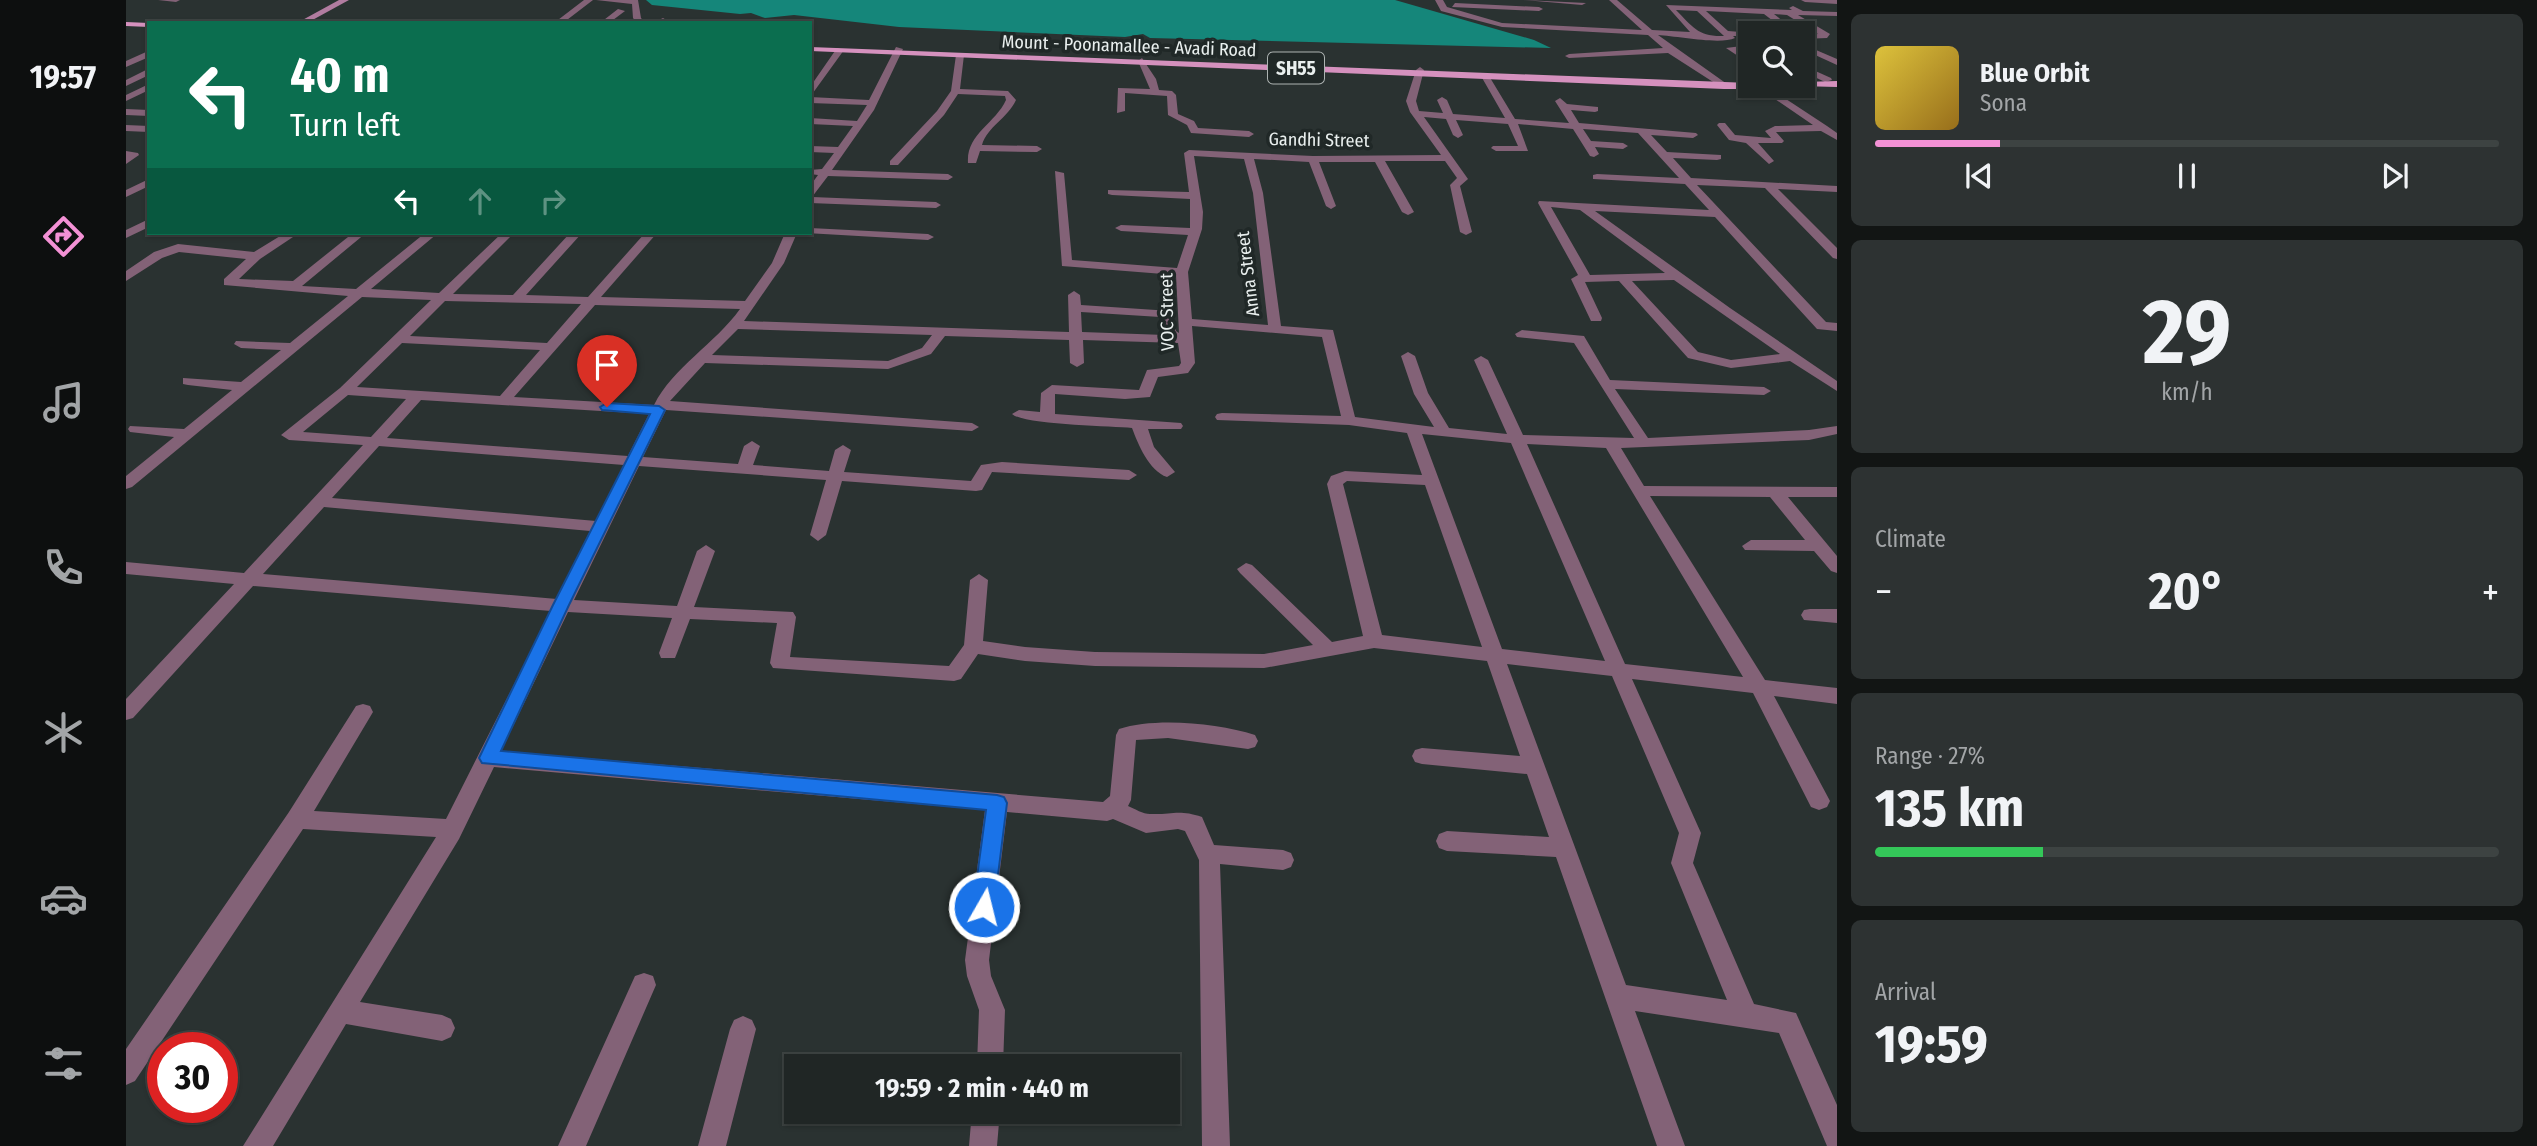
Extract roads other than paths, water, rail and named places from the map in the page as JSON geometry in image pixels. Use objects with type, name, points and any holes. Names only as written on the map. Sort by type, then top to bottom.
[{"type":"main road","points":[[305,21],[345,0]]},
{"type":"main road","points":[[126,25],[147,26]]},
{"type":"main road","name":"Mount - Poonamallee - Avadi Road","points":[[812,47],[1738,85]]},
{"type":"main road","name":"Mount - Poonamallee - Avadi Road","points":[[812,47],[1485,76],[1738,83]]},
{"type":"main road","points":[[1815,83],[1834,82]]},
{"type":"street","points":[[162,0],[176,0]]},
{"type":"street","points":[[561,21],[589,0]]},
{"type":"street","points":[[600,0],[635,2],[639,21]]},
{"type":"street","points":[[1521,0],[1582,3]]},
{"type":"street","points":[[1613,0],[1671,51],[1721,84]]},
{"type":"street","points":[[1782,0],[1801,13]]},
{"type":"street","points":[[1805,0],[1837,2]]},
{"type":"street","points":[[1532,1],[1556,28]]},
{"type":"street","points":[[1440,2],[1539,9]]},
{"type":"street","points":[[1440,2],[1444,9],[1502,25],[1697,35],[1707,39],[1731,38],[1699,8]]},
{"type":"street","points":[[1566,2],[1596,39]]},
{"type":"street","points":[[1697,35],[1669,7],[1837,15]]},
{"type":"street","points":[[607,21],[621,10]]},
{"type":"street","points":[[1765,11],[1778,21]]},
{"type":"street","points":[[1788,12],[1837,40]]},
{"type":"street","points":[[1726,33],[1738,34]]},
{"type":"street","points":[[1815,38],[1827,36]]},
{"type":"street","points":[[1730,48],[1738,53]]},
{"type":"street","points":[[1710,49],[1738,48]]},
{"type":"street","points":[[812,90],[840,50]]},
{"type":"street","points":[[812,194],[872,103],[898,50]]},
{"type":"street","points":[[1569,56],[1685,51]]},
{"type":"street","points":[[1816,52],[1837,62]]},
{"type":"street","points":[[126,64],[147,55]]},
{"type":"street","points":[[894,163],[941,113],[955,91],[960,55]]},
{"type":"street","points":[[1142,61],[1152,79],[1155,93]]},
{"type":"street","points":[[1419,72],[1411,101],[1417,114],[1463,179],[1455,185],[1465,232]]},
{"type":"street","points":[[126,83],[147,73]]},
{"type":"street","points":[[1815,73],[1834,82]]},
{"type":"street","points":[[1485,76],[1512,122],[1524,149],[1496,148]]},
{"type":"street","points":[[126,98],[147,88]]},
{"type":"street","points":[[1107,90],[1171,94],[1174,115],[1191,123],[1194,131],[1249,134]]},
{"type":"street","points":[[1120,111],[1121,90]]},
{"type":"street","points":[[955,91],[1002,93],[1011,97],[1010,107],[980,135],[972,161]]},
{"type":"street","points":[[1779,98],[1837,137]]},
{"type":"street","points":[[812,100],[872,103]]},
{"type":"street","points":[[1443,100],[1458,135]]},
{"type":"street","points":[[1594,154],[1562,104],[1595,109]]},
{"type":"street","points":[[126,112],[147,113]]},
{"type":"street","points":[[1417,114],[1639,128],[1693,135]]},
{"type":"street","points":[[812,121],[859,124]]},
{"type":"street","points":[[1722,125],[1732,138],[1749,141],[1779,141],[1770,131],[1775,129],[1824,128]]},
{"type":"street","points":[[126,128],[147,128]]},
{"type":"street","points":[[1639,128],[1822,326],[1837,327]]},
{"type":"street","points":[[1749,141],[1769,161]]},
{"type":"street","points":[[1588,144],[1623,146]]},
{"type":"street","points":[[975,148],[1037,149]]},
{"type":"street","points":[[812,149],[840,150]]},
{"type":"street","name":"Gandhi Street","points":[[1189,153],[1313,159],[1448,158]]},
{"type":"street","name":"VOC Street","points":[[1052,418],[1047,415],[1048,393],[1052,389],[1145,394],[1152,373],[1183,370],[1188,363],[1182,340],[1185,322],[1182,272],[1195,232],[1195,196],[1189,153]]},
{"type":"street","points":[[126,155],[134,155],[126,162]]},
{"type":"street","points":[[1664,155],[1717,157]]},
{"type":"street","name":"Anna Street","points":[[1248,156],[1258,193],[1275,329],[1328,334],[1349,421]]},
{"type":"street","points":[[1378,158],[1408,212]]},
{"type":"street","points":[[1313,159],[1331,206]]},
{"type":"street","points":[[812,172],[948,177]]},
{"type":"street","points":[[1059,173],[1066,263],[1182,272]]},
{"type":"street","points":[[1597,177],[1837,189]]},
{"type":"street","points":[[126,181],[147,182]]},
{"type":"street","points":[[126,194],[147,183]]},
{"type":"street","points":[[1768,185],[1837,255]]},
{"type":"street","points":[[1112,192],[1195,196]]},
{"type":"street","points":[[812,197],[936,205]]},
{"type":"street","points":[[1587,279],[1543,203],[1718,214]]},
{"type":"street","points":[[1584,207],[1837,387]]},
{"type":"street","points":[[126,235],[147,223]]},
{"type":"street","points":[[1121,228],[1195,232]]},
{"type":"street","points":[[812,231],[928,237]]},
{"type":"street","points":[[290,235],[256,256],[228,282],[296,285]]},
{"type":"street","points":[[358,235],[290,289],[442,297],[747,305]]},
{"type":"street","points":[[126,484],[430,235]]},
{"type":"street","points":[[506,235],[345,391],[289,435],[969,486],[976,485],[987,468],[1129,475]]},
{"type":"street","points":[[516,299],[574,235]]},
{"type":"street","points":[[503,401],[649,235]]},
{"type":"street","points":[[257,1146],[452,829],[667,393],[735,325],[778,263],[790,235]]},
{"type":"street","points":[[126,277],[158,256],[178,248],[256,256]]},
{"type":"street","points":[[1596,318],[1577,279],[1678,276]]},
{"type":"street","points":[[1623,278],[1693,355],[1731,364],[1793,357]]},
{"type":"street","points":[[1077,363],[1075,301],[1166,314],[1170,333],[1182,340]]},
{"type":"street","points":[[1185,322],[1275,329]]},
{"type":"street","points":[[735,325],[1182,340]]},
{"type":"street","points":[[701,359],[888,365],[916,357],[933,347],[940,332]]},
{"type":"street","points":[[1522,334],[1579,339],[1643,441]]},
{"type":"street","points":[[399,339],[551,347]]},
{"type":"street","points":[[241,344],[292,347]]},
{"type":"street","points":[[1408,356],[1421,394],[1432,408],[1444,432]]},
{"type":"street","points":[[1481,360],[1690,833],[1682,863],[1746,1016]]},
{"type":"street","points":[[188,381],[244,387]]},
{"type":"street","points":[[1605,384],[1764,391]]},
{"type":"street","points":[[345,391],[972,427]]},
{"type":"street","points":[[126,712],[417,396]]},
{"type":"street","points":[[1019,414],[1176,426]]},
{"type":"street","points":[[1222,417],[1349,421],[1517,439],[1611,444],[1809,435],[1837,430]]},
{"type":"street","points":[[1139,425],[1147,448],[1167,472]]},
{"type":"street","points":[[135,429],[187,434]]},
{"type":"street","points":[[1413,429],[1671,1146]]},
{"type":"street","points":[[1611,444],[1758,685],[1819,801]]},
{"type":"street","points":[[743,470],[752,446]]},
{"type":"street","points":[[818,535],[843,450]]},
{"type":"street","points":[[1374,640],[1335,484],[1337,479],[1345,476],[1431,480]]},
{"type":"street","points":[[1639,491],[1837,492]]},
{"type":"street","points":[[1774,491],[1837,567]]},
{"type":"street","points":[[320,502],[601,527]]},
{"type":"street","points":[[1751,546],[1820,545]]},
{"type":"street","points":[[668,653],[706,551]]},
{"type":"street","points":[[126,582],[133,569],[561,605],[787,617],[780,663],[954,674],[973,646],[978,580]]},
{"type":"street","points":[[1246,569],[1328,649]]},
{"type":"street","points":[[1810,615],[1837,616]]},
{"type":"street","points":[[973,646],[1025,654],[1095,659],[1264,661],[1374,640],[1837,696]]},
{"type":"street","points":[[126,1072],[297,818],[363,712]]},
{"type":"street","points":[[488,758],[1107,812],[1120,800],[1126,735],[1133,731],[1164,731],[1248,741]]},
{"type":"street","points":[[1422,756],[1534,766]]},
{"type":"street","points":[[990,1054],[992,1010],[979,976],[977,960],[997,803]]},
{"type":"street","points":[[1113,809],[1146,824],[1178,820],[1195,824],[1201,846],[1212,859]]},
{"type":"street","points":[[297,818],[452,829]]},
{"type":"street","points":[[1447,841],[1563,848]]},
{"type":"street","points":[[1216,1146],[1208,874],[1213,855],[1283,860]]},
{"type":"street","points":[[572,1146],[644,985]]},
{"type":"street","points":[[1617,996],[1787,1022],[1837,1137]]},
{"type":"street","points":[[342,1011],[442,1028]]},
{"type":"street","points":[[712,1146],[743,1029]]},
{"type":"street","points":[[983,1146],[985,1124]]}]
